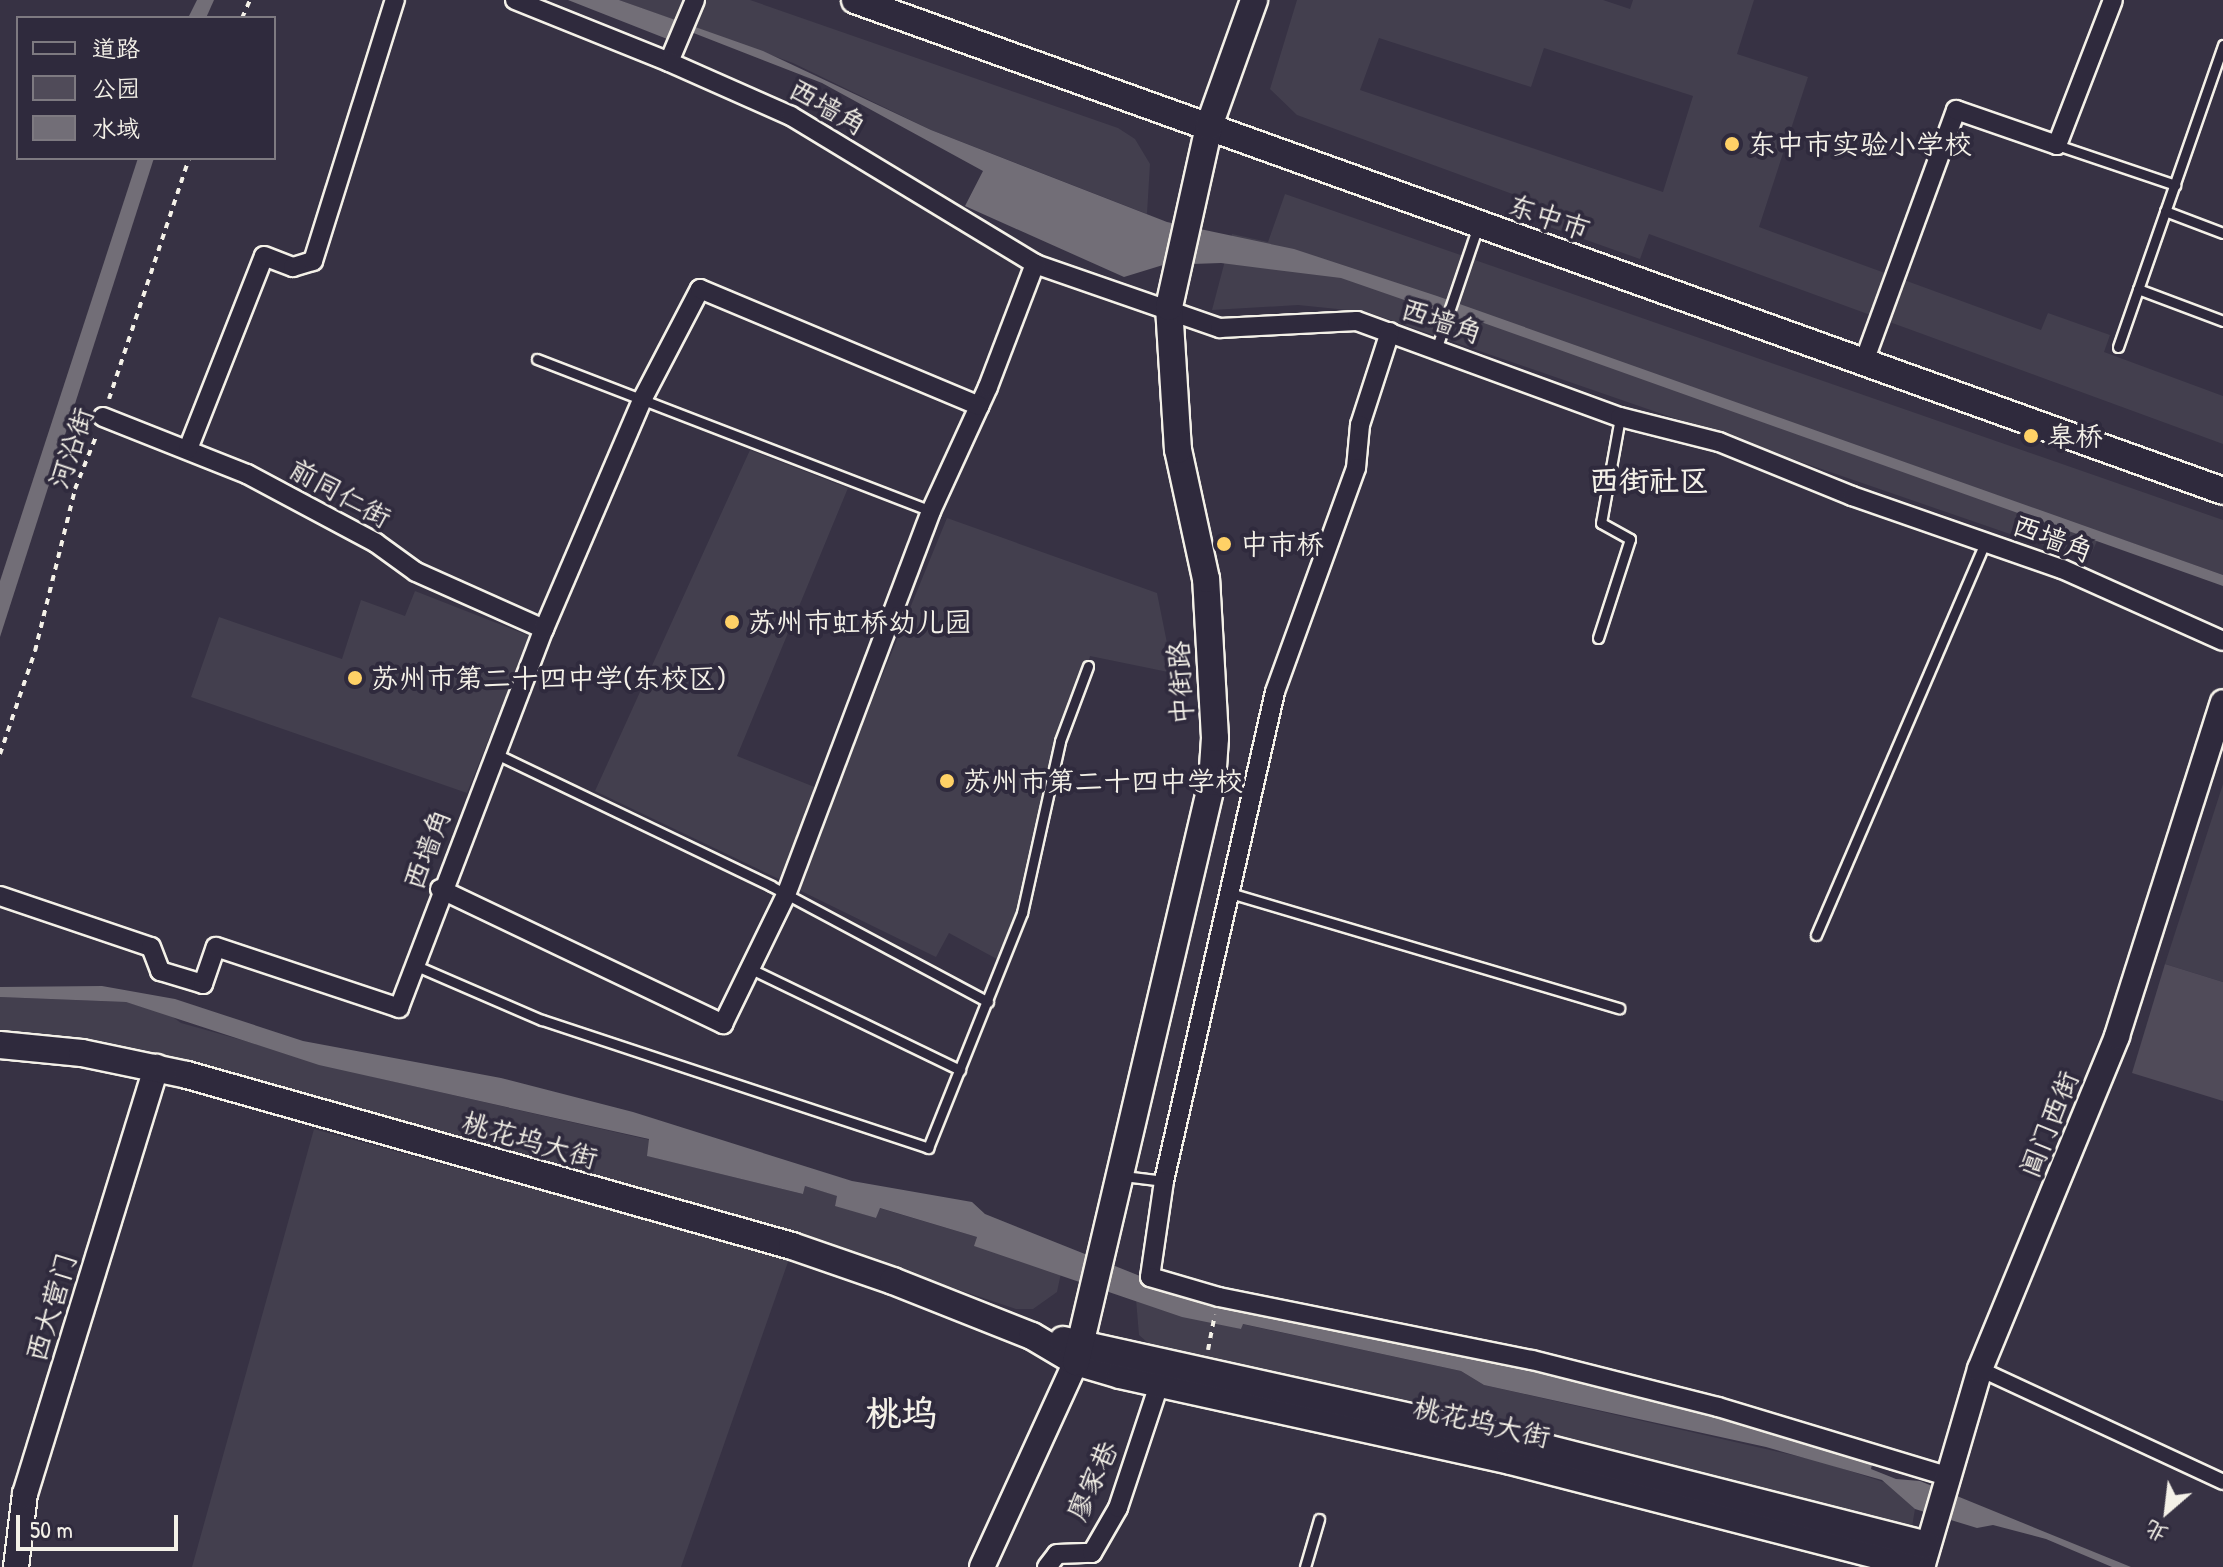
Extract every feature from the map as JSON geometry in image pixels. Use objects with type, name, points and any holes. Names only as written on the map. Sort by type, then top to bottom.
[{"type":"main road","name":"东中市","points":[[855,0],[1478,226],[1865,359],[2223,491]]},
{"type":"main road","name":"中街路","points":[[1079,1352],[1124,1176],[1196,866],[1215,738],[1206,579],[1178,450],[1172,296],[1209,126],[1254,0]]},
{"type":"main road","name":"桃花坞大街","points":[[0,1045],[156,1067],[792,1246],[1079,1352],[1159,1385],[1927,1555]]},
{"type":"main road","name":"桃花坞大街","points":[[1079,1352],[1515,1440],[1927,1555]]},
{"type":"street","points":[[188,449],[264,256],[293,267],[313,261],[395,0]]},
{"type":"street","name":"西墙角","points":[[515,0],[671,57],[791,116],[1035,264],[1172,296],[1220,328],[1357,321],[1437,347],[1620,417],[1719,442],[2062,569],[2223,641]]},
{"type":"street","points":[[671,57],[695,0]]},
{"type":"street","points":[[1865,359],[1956,110],[2057,145],[2113,0]]},
{"type":"street","points":[[440,889],[723,1024],[753,970],[786,895],[931,511],[980,406],[1035,264]]},
{"type":"street","name":"西墙角","points":[[0,896],[151,947],[160,971],[203,984],[216,947],[399,1008],[440,889],[544,629],[643,398],[700,289],[980,406]]},
{"type":"street","points":[[1390,332],[1360,425],[1356,468],[1275,692],[1164,1181],[1150,1277],[1219,1297],[1548,1364],[1718,1407],[1944,1480]]},
{"type":"street","name":"前同仁街","points":[[103,417],[188,449],[279,490],[416,572],[544,629]]},
{"type":"street","name":"阊门西街","points":[[1927,1555],[1944,1480],[1980,1369],[2117,1036],[2223,702]]},
{"type":"street","name":"西大营门","points":[[16,1567],[25,1494],[156,1067]]},
{"type":"street","points":[[982,1567],[1079,1352]]},
{"type":"street","points":[[1980,1369],[2223,1482]]},
{"type":"street","name":"廖家巷","points":[[1047,1567],[1057,1554],[1092,1553],[1118,1508],[1159,1385]]},
{"type":"lane","points":[[2118,347],[2223,45]]},
{"type":"lane","points":[[2057,145],[2175,185]]},
{"type":"lane","points":[[2165,211],[2223,233]]},
{"type":"lane","points":[[1437,347],[1478,226]]},
{"type":"lane","points":[[2138,289],[2223,321]]},
{"type":"lane","points":[[537,359],[931,511]]},
{"type":"lane","points":[[1598,638],[1630,539],[1601,523],[1620,417]]},
{"type":"lane","points":[[1816,935],[1985,543]]},
{"type":"lane","points":[[414,965],[542,1020],[928,1148],[1022,913],[1060,741],[1088,666]]},
{"type":"lane","points":[[494,753],[786,895],[988,1002]]},
{"type":"lane","points":[[1230,893],[1619,1008]]},
{"type":"lane","points":[[753,970],[960,1070]]},
{"type":"lane","points":[[1124,1176],[1164,1181]]},
{"type":"lane","points":[[1305,1567],[1319,1519]]},
{"type":"path","name":"河沿街","points":[[0,754],[35,651],[75,489],[103,417],[188,160]]},
{"type":"path","points":[[1212,1332],[1215,1315]]},
{"type":"shaded area","points":[[619,0],[750,0],[1118,128],[1135,139],[1150,164],[1147,214],[931,130],[793,63]]},
{"type":"shaded area","points":[[1297,0],[1603,0],[1630,9],[1633,0],[1754,0],[1737,54],[1808,77],[1759,227],[2041,330],[2048,313],[2110,335],[2104,352],[2223,396],[2223,444],[1649,234],[1640,259],[1544,225],[1548,207],[1297,115],[1270,89]],"holes":[[[1379,38],[1531,87],[1544,48],[1693,96],[1663,192],[1360,90]]]},
{"type":"shaded area","points":[[1285,194],[2223,520],[2223,575],[2101,532],[2088,561],[1367,312],[1298,305],[1212,310],[1232,234],[1268,242]]},
{"type":"shaded area","name":"苏州市虹桥幼儿园","points":[[750,450],[848,488],[737,756],[817,788],[781,880],[595,791]]},
{"type":"shaded area","name":"苏州市第二十四中学校","points":[[947,518],[1157,593],[1173,673],[1090,656],[1006,964],[949,933],[936,957],[795,888]]},
{"type":"shaded area","name":"苏州市第二十四中学(东校区)","points":[[415,591],[530,636],[467,793],[191,697],[219,617],[342,659],[361,600],[405,616]]},
{"type":"shaded area","points":[[2223,784],[2223,982],[2165,964]]},
{"type":"shaded area","points":[[0,997],[126,1002],[170,1015],[181,1023],[378,1078],[650,1140],[648,1156],[803,1194],[805,1186],[838,1196],[835,1205],[876,1218],[879,1208],[977,1237],[975,1246],[1061,1273],[1057,1292],[1033,1309],[1016,1309],[781,1230],[176,1059],[91,1043],[0,1035]]},
{"type":"shaded area","points":[[314,1129],[789,1259],[681,1567],[192,1567]]},
{"type":"shaded area","points":[[1136,1299],[1241,1329],[1242,1324],[1461,1371],[1484,1385],[1819,1461],[1896,1486],[1915,1509],[1912,1527],[1156,1350],[1139,1335]]},
{"type":"green space","points":[[2165,964],[2223,982],[2223,1101],[2132,1073]]},
{"type":"water","points":[[197,0],[214,0],[207,16],[189,16]]},
{"type":"water","points":[[568,0],[619,0],[763,51],[931,130],[1167,222],[1294,249],[1437,296],[2223,575],[2223,586],[1464,316],[1462,320],[1341,278],[1221,263],[1163,265],[1124,277],[965,206],[983,171],[822,83],[691,32],[685,46]]},
{"type":"water","points":[[137,160],[153,160],[0,637],[0,581]]},
{"type":"water","points":[[102,986],[175,999],[303,1041],[501,1078],[633,1112],[852,1181],[972,1202],[985,1214],[1160,1284],[1660,1395],[1873,1460],[1871,1469],[1896,1479],[1920,1481],[2131,1567],[2112,1567],[2046,1539],[1993,1525],[1977,1528],[1915,1509],[1882,1480],[1766,1447],[1484,1385],[1461,1371],[1243,1324],[1241,1329],[1182,1317],[974,1246],[977,1237],[880,1208],[876,1218],[835,1206],[837,1196],[805,1186],[803,1194],[647,1156],[649,1139],[319,1065],[126,1002],[0,997],[0,987]]},
{"type":"place","name":"东中市实验小学校","points":[[1732,144]]},
{"type":"place","name":"皋桥","points":[[2031,436]]},
{"type":"place","name":"中市桥","points":[[1224,544]]},
{"type":"place","name":"苏州市虹桥幼儿园","points":[[732,622]]},
{"type":"place","name":"苏州市第二十四中学(东校区)","points":[[355,678]]},
{"type":"place","name":"苏州市第二十四中学校","points":[[947,781]]},
{"type":"district","name":"西街社区","points":[[1649,480]]},
{"type":"district","name":"桃坞","points":[[901,1413]]}]
